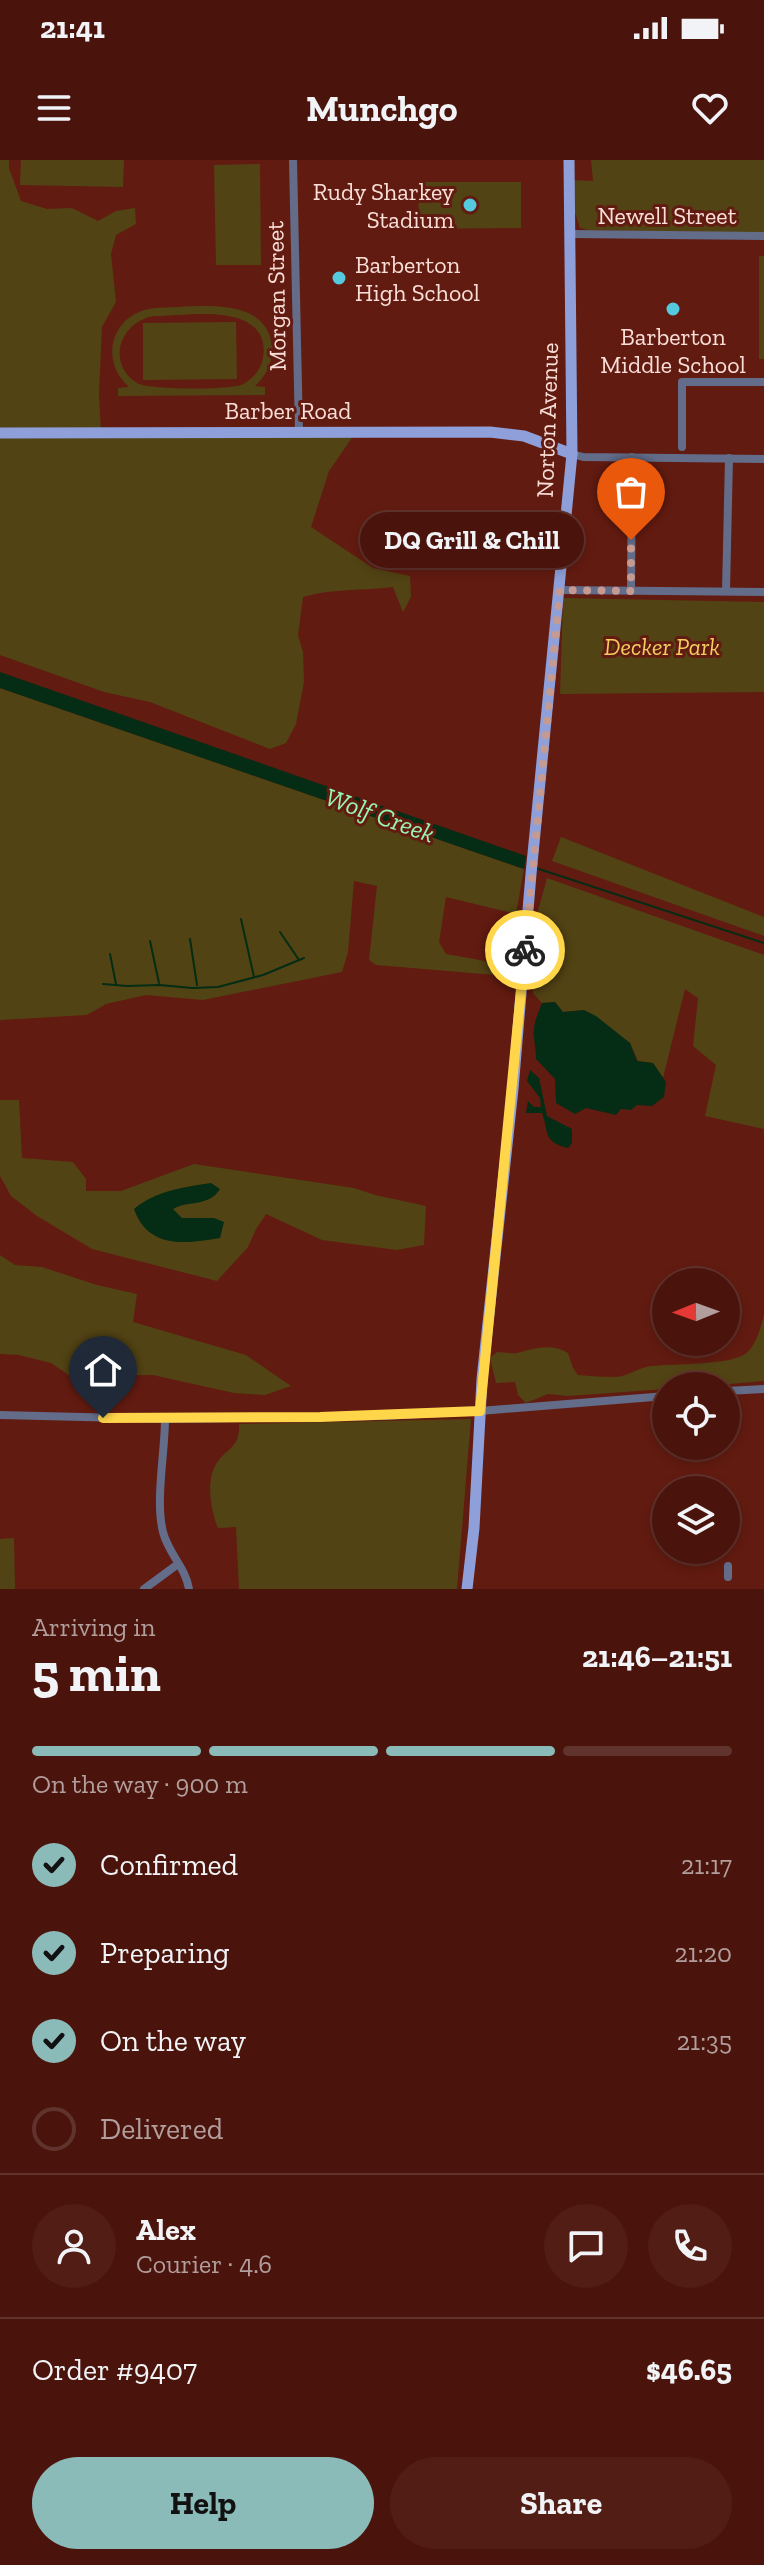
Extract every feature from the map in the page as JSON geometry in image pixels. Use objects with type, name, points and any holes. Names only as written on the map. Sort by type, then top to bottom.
[{"type":"main road","name":"Norton Avenue","points":[[467,1589],[474,1528],[480,1411],[572,454],[569,160]]},
{"type":"main road","name":"Barber Road","points":[[0,433],[499,432],[524,436],[572,454]]},
{"type":"street","name":"Morgan Street","points":[[293,160],[299,432]]},
{"type":"street","name":"Newell Street","points":[[570,234],[764,236]]},
{"type":"street","points":[[682,447],[682,382],[764,382]]},
{"type":"street","points":[[572,454],[583,457],[764,459]]},
{"type":"street","points":[[631,591],[632,457]]},
{"type":"street","points":[[726,591],[729,458]]},
{"type":"street","points":[[560,590],[764,592]]},
{"type":"street","points":[[740,1390],[764,1389]]},
{"type":"street","points":[[0,1415],[165,1419],[411,1414],[652,1397]]},
{"type":"street","points":[[165,1419],[161,1462],[162,1527],[167,1543],[186,1576],[189,1589]]},
{"type":"street","points":[[144,1589],[178,1564]]},
{"type":"street","points":[[728,1566],[728,1577]]},
{"type":"green space","points":[[0,160],[9,160],[21,201],[47,209],[72,208],[98,221],[116,211],[135,208],[136,224],[116,235],[111,254],[116,302],[102,327],[101,432],[356,432],[329,471],[311,527],[373,568],[410,576],[411,597],[403,612],[393,587],[303,597],[298,635],[303,652],[304,682],[296,724],[286,743],[270,749],[150,702],[104,692],[0,655]]},
{"type":"green space","points":[[21,160],[124,160],[123,187],[20,185]]},
{"type":"green space","points":[[591,160],[764,160],[764,233],[580,228],[574,210],[572,180],[593,181]]},
{"type":"green space","points":[[260,164],[261,265],[216,265],[214,165]]},
{"type":"green space","name":"Rudy Sharkey Stadium","points":[[418,182],[521,182],[521,228],[419,229]]},
{"type":"green space","points":[[759,256],[764,256],[764,359],[759,359]]},
{"type":"green space","points":[[226,307],[257,318],[267,330],[272,347],[268,369],[255,386],[265,387],[265,395],[118,396],[118,388],[129,387],[114,364],[114,339],[128,318],[140,311]],"holes":[[[215,314],[244,321],[255,328],[262,339],[264,354],[259,369],[246,382],[233,387],[171,388],[137,383],[127,375],[122,365],[121,344],[133,325],[155,316]]]},
{"type":"green space","points":[[236,322],[237,379],[143,380],[143,323]]},
{"type":"green space","name":"Decker Park","points":[[563,598],[764,602],[764,692],[560,694]]},
{"type":"green space","points":[[0,688],[524,869],[516,914],[446,897],[439,942],[446,954],[508,965],[507,976],[376,965],[369,960],[377,886],[354,881],[348,952],[342,972],[203,1000],[146,995],[106,1004],[87,1015],[0,1020]]},
{"type":"green space","points":[[561,837],[764,917],[764,936],[552,861]]},
{"type":"green space","points":[[547,878],[764,955],[764,1129],[705,1116],[716,1065],[693,1046],[698,998],[685,989],[663,1078],[653,1063],[638,1061],[630,1043],[584,1010],[563,1012],[555,1002],[542,1003],[533,993],[532,946],[535,946],[538,911]]},
{"type":"green space","points":[[0,1100],[19,1100],[22,1158],[73,1162],[86,1179],[86,1191],[121,1191],[194,1164],[354,1188],[426,1206],[424,1245],[397,1250],[322,1240],[266,1214],[248,1247],[217,1281],[92,1249],[37,1216],[11,1196],[0,1176]]},
{"type":"green space","points":[[0,1255],[15,1265],[42,1267],[137,1294],[133,1322],[246,1355],[291,1386],[265,1395],[234,1393],[153,1375],[70,1376],[51,1363],[0,1354]]},
{"type":"green space","points":[[764,1315],[764,1381],[740,1383],[740,1372],[652,1372],[652,1390],[568,1396],[548,1394],[526,1403],[518,1395],[515,1382],[496,1383],[490,1358],[497,1352],[515,1353],[550,1347],[568,1353],[578,1375],[616,1377],[652,1366],[738,1358],[749,1351],[758,1336]]},
{"type":"green space","points":[[471,1419],[457,1589],[239,1589],[236,1527],[218,1528],[210,1488],[215,1466],[235,1444],[239,1424]]},
{"type":"green space","points":[[14,1538],[15,1589],[0,1589],[0,1539]]},
{"type":"water","points":[[0,672],[526,856],[524,869],[0,688]]},
{"type":"water","points":[[555,1002],[563,1012],[584,1010],[596,1016],[630,1043],[637,1061],[653,1063],[666,1082],[664,1097],[652,1106],[637,1105],[631,1110],[621,1109],[616,1115],[586,1108],[575,1114],[556,1103],[555,1079],[536,1059],[534,1034],[542,1003]]},
{"type":"water","points":[[530,1070],[539,1078],[547,1116],[572,1129],[572,1143],[568,1148],[550,1139],[542,1113],[526,1113],[528,1101],[534,1107],[541,1107],[540,1098],[527,1081]]},
{"type":"water","points":[[211,1183],[220,1189],[215,1195],[205,1201],[173,1209],[182,1218],[214,1218],[224,1222],[220,1238],[194,1242],[169,1241],[148,1231],[134,1209],[160,1194]]},
{"type":"waterway","name":"Wolf Creek","points":[[536,868],[764,943]]},
{"type":"waterway","points":[[241,919],[254,977]]},
{"type":"waterway","points":[[280,932],[299,960]]},
{"type":"waterway","points":[[190,939],[197,985]]},
{"type":"waterway","points":[[150,941],[159,983]]},
{"type":"waterway","points":[[110,954],[116,984]]},
{"type":"waterway","points":[[103,984],[218,987],[263,975],[304,958]]},
{"type":"way so far","points":[[525,950],[560,590],[631,591],[631,540]]},
{"type":"place","name":"Rudy Sharkey Stadium","points":[[470,205]]},
{"type":"place","name":"Barberton High School","points":[[339,278]]},
{"type":"place","name":"Barberton Middle School","points":[[673,309]]},
{"type":"place","name":"DQ Grill & Chill","points":[[631,540]]},
{"type":"route","points":[[103,1418],[383,1416],[480,1411],[525,950]]}]
